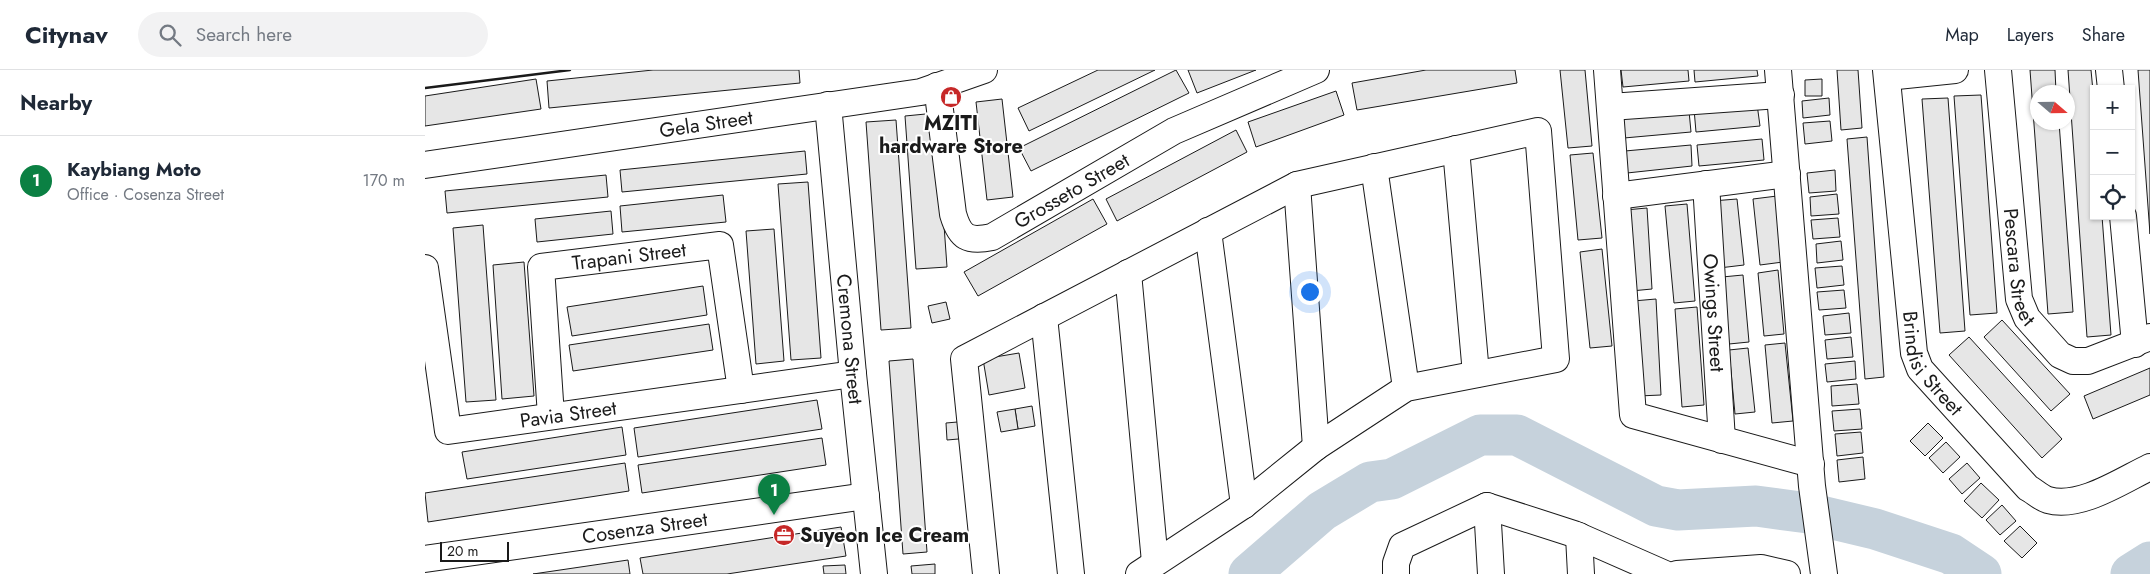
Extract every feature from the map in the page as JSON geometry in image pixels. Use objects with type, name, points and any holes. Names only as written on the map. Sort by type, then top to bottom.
[{"type":"street","name":"Gela Street","points":[[425,165],[921,92],[984,70]]},
{"type":"street","name":"Grosseto Street","points":[[937,86],[953,214],[957,228],[966,237],[977,240],[992,237],[1174,131],[1316,70]]},
{"type":"street","points":[[1607,70],[1633,415],[1721,440],[1811,475]]},
{"type":"street","points":[[1887,74],[1955,70]]},
{"type":"street","name":"Pescara Street","points":[[1998,70],[2019,299],[2027,318],[2060,355],[2073,361],[2088,361],[2143,341]]},
{"type":"street","points":[[2109,70],[2111,85]]},
{"type":"street","name":"Brindisi Street","points":[[1887,74],[1914,354],[1920,369],[2028,488],[2047,500],[2073,502],[2087,498],[2150,467]]},
{"type":"street","points":[[1610,106],[1779,82],[1811,475],[1823,569]]},
{"type":"street","name":"Cremona Street","points":[[828,105],[874,574]]},
{"type":"street","points":[[986,574],[964,359],[1128,273],[1297,185],[1538,131],[1556,359],[1405,388],[1316,448],[1243,505],[1147,568],[1128,273]]},
{"type":"street","points":[[1456,149],[1476,374]]},
{"type":"street","points":[[1374,167],[1405,388]]},
{"type":"street","points":[[1616,196],[1787,174]]},
{"type":"street","name":"Owings Street","points":[[1706,184],[1721,440]]},
{"type":"street","points":[[1297,185],[1316,448]]},
{"type":"street","points":[[2124,220],[2143,341]]},
{"type":"street","points":[[1209,231],[1243,505]]},
{"type":"street","name":"Trapani Street","points":[[551,416],[541,268],[720,246],[741,390]]},
{"type":"street","name":"Pavia Street","points":[[425,268],[448,431],[853,374]]},
{"type":"street","points":[[1044,317],[1071,574]]},
{"type":"street","name":"Cosenza Street","points":[[425,561],[866,496]]},
{"type":"street","points":[[1487,506],[1491,574]]},
{"type":"street","points":[[1396,574],[1396,563],[1402,546],[1487,506],[1579,536],[1665,574]]},
{"type":"street","points":[[1579,536],[1581,574]]},
{"type":"street","points":[[1677,574],[1761,571],[1787,574]]},
{"type":"building","points":[[653,70],[799,70],[800,83],[549,108],[547,81]]},
{"type":"building","points":[[1098,70],[1155,70],[1029,131],[1018,108]]},
{"type":"building","points":[[1176,70],[1189,93],[1031,171],[1019,148]]},
{"type":"building","points":[[1188,70],[1256,70],[1197,93]]},
{"type":"building","points":[[1426,70],[1515,70],[1517,83],[1357,110],[1352,83]]},
{"type":"building","points":[[1560,70],[1585,70],[1592,146],[1568,148]]},
{"type":"building","points":[[1621,70],[1688,70],[1689,81],[1623,87]]},
{"type":"building","points":[[1694,70],[1757,70],[1758,76],[1695,82]]},
{"type":"building","points":[[1837,70],[1858,70],[1862,128],[1841,130]]},
{"type":"building","points":[[2030,70],[2055,70],[2056,85],[2031,85]]},
{"type":"building","points":[[2068,70],[2091,70],[2092,85],[2090,85],[2090,220],[2102,220],[2111,335],[2087,337],[2072,130],[2075,130],[2075,85],[2069,85]]},
{"type":"building","points":[[2138,70],[2150,70],[2150,234]]},
{"type":"building","points":[[536,79],[541,109],[425,126],[425,96]]},
{"type":"building","points":[[1822,79],[1822,96],[1805,96],[1805,80]]},
{"type":"building","points":[[1336,91],[1344,115],[1256,147],[1248,122]]},
{"type":"building","points":[[1981,95],[1997,313],[1970,315],[1954,96]]},
{"type":"building","points":[[1829,98],[1830,115],[1803,118],[1802,101]]},
{"type":"building","points":[[1948,98],[1965,331],[1940,333],[1922,99]]},
{"type":"building","points":[[1002,99],[1013,197],[987,200],[976,102]]},
{"type":"building","points":[[1757,104],[1760,126],[1696,132],[1694,109]]},
{"type":"building","points":[[1689,111],[1691,132],[1624,138],[1622,117]]},
{"type":"building","points":[[936,113],[947,267],[916,269],[905,116]]},
{"type":"building","points":[[896,120],[911,328],[881,330],[866,122]]},
{"type":"building","points":[[1830,121],[1832,141],[1805,144],[1803,123]]},
{"type":"building","points":[[1236,130],[1247,152],[1117,221],[1106,199]]},
{"type":"building","points":[[2034,130],[2060,130],[2073,312],[2048,314]]},
{"type":"building","points":[[1867,137],[1884,377],[1865,379],[1847,139]]},
{"type":"building","points":[[1762,139],[1764,160],[1699,166],[1697,145]]},
{"type":"building","points":[[1691,145],[1692,166],[1627,173],[1625,151]]},
{"type":"building","points":[[805,151],[807,174],[622,192],[620,170]]},
{"type":"building","points":[[1593,153],[1602,238],[1578,240],[1570,155]]},
{"type":"building","points":[[1835,170],[1836,191],[1809,193],[1807,173]]},
{"type":"building","points":[[606,175],[608,197],[447,213],[445,191]]},
{"type":"building","points":[[808,182],[821,358],[791,360],[778,184]]},
{"type":"building","points":[[1837,194],[1839,214],[1811,216],[1810,197]]},
{"type":"building","points":[[723,195],[726,222],[622,232],[620,206]]},
{"type":"building","points":[[1777,196],[1783,262],[1760,265],[1753,199]]},
{"type":"building","points":[[1093,199],[1107,224],[978,296],[964,272]]},
{"type":"building","points":[[1737,199],[1744,265],[1719,268],[1712,201]]},
{"type":"building","points":[[1687,204],[1695,301],[1674,303],[1665,206]]},
{"type":"building","points":[[1647,208],[1652,289],[1631,291],[1625,210]]},
{"type":"building","points":[[611,211],[613,234],[537,242],[535,219]]},
{"type":"building","points":[[1838,218],[1840,237],[1813,239],[1811,220]]},
{"type":"building","points":[[483,225],[496,400],[466,402],[453,228]]},
{"type":"building","points":[[774,229],[784,361],[756,364],[746,231]]},
{"type":"building","points":[[1841,241],[1843,260],[1817,263],[1816,244]]},
{"type":"building","points":[[1602,249],[1612,346],[1590,348],[1580,252]]},
{"type":"building","points":[[524,262],[534,396],[502,399],[493,265]]},
{"type":"building","points":[[1842,266],[1844,285],[1817,288],[1815,268]]},
{"type":"building","points":[[1778,270],[1784,334],[1764,336],[1758,273]]},
{"type":"building","points":[[1743,275],[1749,342],[1729,344],[1722,277]]},
{"type":"building","points":[[703,286],[707,315],[572,336],[567,307]]},
{"type":"building","points":[[1844,290],[1846,308],[1819,310],[1817,292]]},
{"type":"building","points":[[1656,299],[1661,395],[1638,396],[1633,301]]},
{"type":"building","points":[[946,302],[950,319],[932,323],[928,306]]},
{"type":"building","points":[[1697,307],[1704,405],[1682,407],[1675,309]]},
{"type":"building","points":[[1849,313],[1851,333],[1825,335],[1823,316]]},
{"type":"building","points":[[2002,320],[2070,394],[2051,411],[1984,337]]},
{"type":"building","points":[[709,324],[713,350],[573,371],[569,345]]},
{"type":"building","points":[[1851,337],[1853,357],[1827,359],[1825,340]]},
{"type":"building","points":[[1969,337],[2062,439],[2042,458],[1949,355]]},
{"type":"building","points":[[1785,343],[1793,421],[1772,423],[1765,345]]},
{"type":"building","points":[[1748,348],[1755,412],[1735,414],[1729,350]]},
{"type":"building","points":[[1019,353],[1025,388],[989,395],[983,359]]},
{"type":"building","points":[[913,359],[927,552],[903,554],[889,361]]},
{"type":"building","points":[[1855,361],[1856,379],[1827,382],[1825,364]]},
{"type":"building","points":[[2150,368],[2150,395],[2093,419],[2084,396]]},
{"type":"building","points":[[1857,384],[1859,404],[1832,406],[1831,386]]},
{"type":"building","points":[[817,400],[822,429],[638,457],[634,428]]},
{"type":"building","points":[[1032,406],[1035,426],[1018,429],[1015,409]]},
{"type":"building","points":[[1015,409],[1018,429],[1001,432],[997,412]]},
{"type":"building","points":[[1860,409],[1862,429],[1834,431],[1832,411]]},
{"type":"building","points":[[969,421],[970,438],[947,440],[946,423]]},
{"type":"building","points":[[1928,423],[1943,438],[1925,456],[1910,441]]},
{"type":"building","points":[[622,427],[626,455],[467,479],[462,452]]},
{"type":"building","points":[[1861,432],[1863,453],[1837,456],[1835,434]]},
{"type":"building","points":[[822,438],[826,465],[642,493],[638,465]]},
{"type":"building","points":[[1946,442],[1960,457],[1943,473],[1929,458]]},
{"type":"building","points":[[1863,457],[1865,479],[1839,482],[1837,460]]},
{"type":"building","points":[[625,463],[629,491],[428,522],[425,493]]},
{"type":"building","points":[[1967,463],[1980,478],[1962,494],[1949,479]]},
{"type":"building","points":[[1981,483],[1999,500],[1982,518],[1964,501]]},
{"type":"building","points":[[2002,505],[2016,521],[2000,535],[1986,520]]},
{"type":"building","points":[[2020,526],[2037,543],[2022,558],[2004,541]]},
{"type":"building","points":[[841,527],[846,556],[727,574],[643,574],[640,558]]},
{"type":"building","points":[[628,560],[630,574],[533,574]]},
{"type":"building","points":[[935,564],[935,574],[912,574],[911,566]]},
{"type":"building","points":[[845,565],[846,574],[824,574],[823,566]]},
{"type":"waterway","points":[[1249,574],[1322,511],[1370,482],[1392,479],[1480,435],[1517,435],[1656,506],[1678,510],[1756,506],[1808,513],[1875,529],[1951,554],[1981,574]]},
{"type":"waterway","points":[[2131,574],[2150,562]]},
{"type":"wall","points":[[425,88],[570,70]]},
{"type":"place","name":"MZITI hardware Store","points":[[951,97]]},
{"type":"place","name":"Kaybiang Moto","points":[[774,515]]},
{"type":"place","name":"Suyeon Ice Cream","points":[[784,535]]}]
